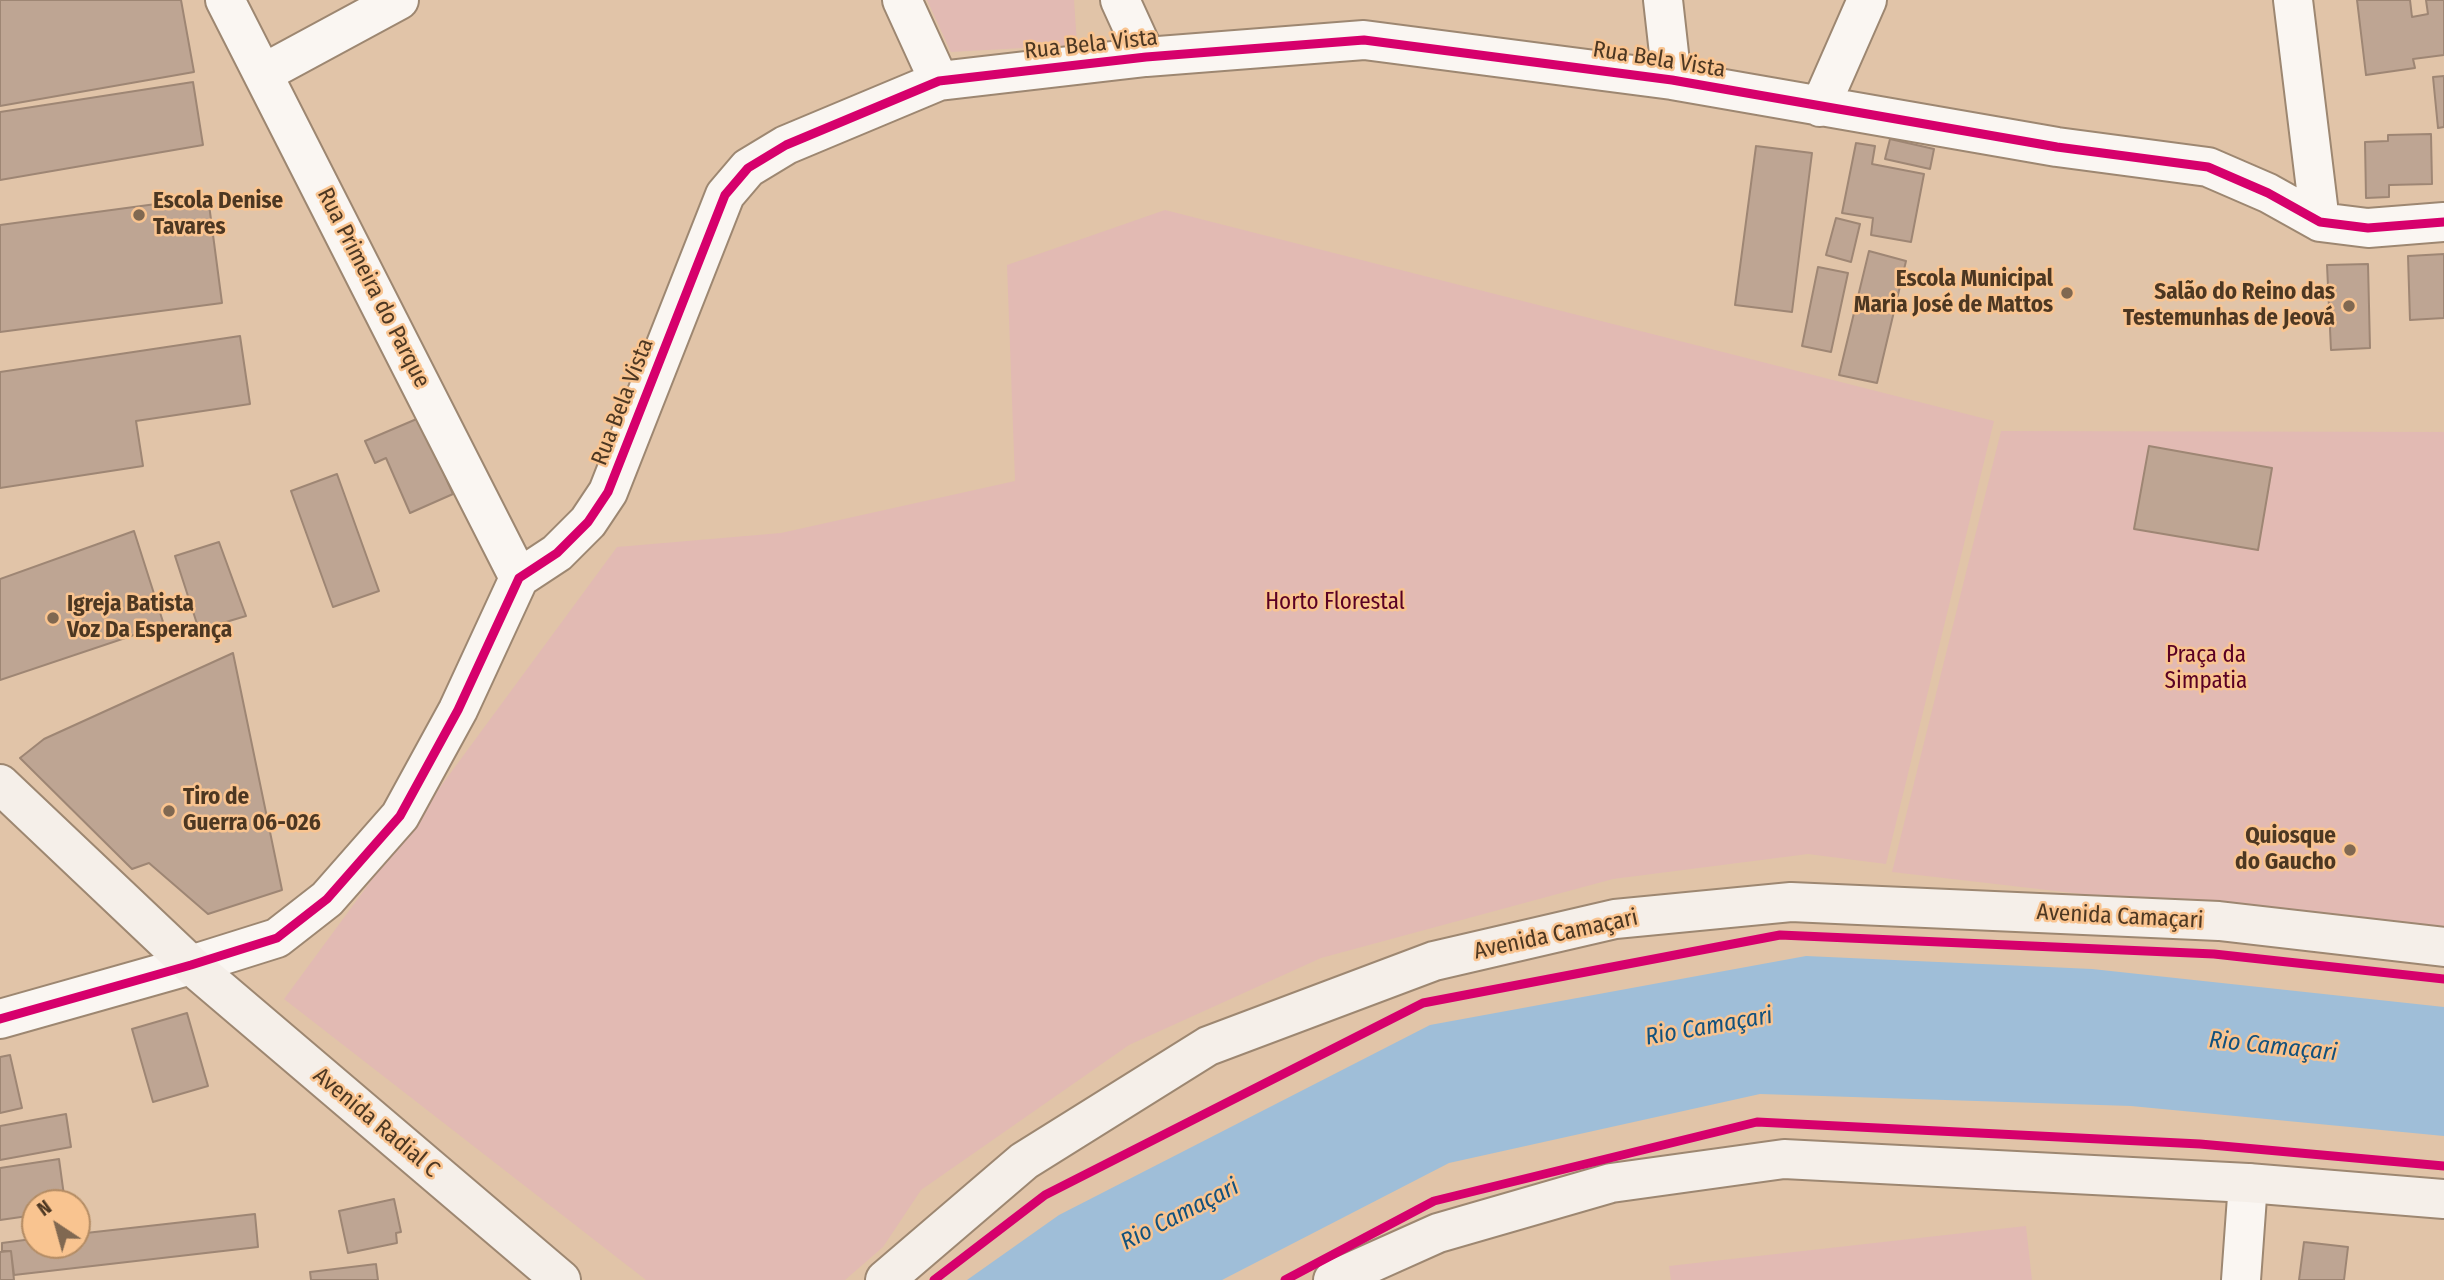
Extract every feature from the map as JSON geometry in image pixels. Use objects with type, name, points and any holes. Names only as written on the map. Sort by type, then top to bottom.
[{"type":"street","name":"Rua Primeira do Parque","points":[[225,0],[519,578]]},
{"type":"street","points":[[264,73],[399,0]]},
{"type":"street","points":[[902,0],[939,81]]},
{"type":"street","points":[[1120,0],[1146,57]]},
{"type":"street","points":[[1664,0],[1672,80]]},
{"type":"street","points":[[1820,107],[1867,0]]},
{"type":"street","points":[[2293,0],[2320,222]]},
{"type":"street","name":"Rua Bela Vista","points":[[519,578],[557,553],[588,522],[608,492],[725,195],[748,168],[786,145],[939,81],[1146,57],[1364,40],[1672,80],[2057,147],[2208,167],[2268,193],[2320,222],[2368,228],[2444,222]]},
{"type":"street","points":[[0,1019],[277,938],[327,899],[400,816],[458,710],[519,578]]},
{"type":"street","name":"Avenida Radial C","points":[[0,784],[191,965],[561,1280]]},
{"type":"street","name":"Avenida Camaçari","points":[[886,1280],[1024,1161],[1208,1046],[1434,961],[1615,919],[1791,902],[2219,921],[2444,947]]},
{"type":"street","points":[[1333,1280],[1438,1233],[1611,1184],[1784,1159],[2248,1183],[2444,1199]]},
{"type":"street","points":[[2241,1280],[2248,1183]]},
{"type":"green space","points":[[927,0],[1074,0],[1077,45],[951,52]]},
{"type":"green space","name":"Horto Florestal","points":[[1165,210],[1994,421],[1886,864],[1808,854],[1613,879],[1321,958],[1129,1045],[921,1190],[883,1247],[845,1280],[646,1280],[284,999],[617,547],[781,533],[1015,481],[1007,265]]},
{"type":"green space","name":"Praça da Simpatia","points":[[2001,431],[2444,432],[2444,936],[1892,872]]},
{"type":"green space","points":[[2026,1226],[2032,1280],[1671,1280],[1669,1266]]},
{"type":"water","name":"Rio Camaçari","points":[[1806,956],[2092,969],[2444,1007],[2444,1136],[2131,1106],[1760,1094],[1449,1163],[1222,1280],[967,1280],[1059,1215],[1430,1025]]},
{"type":"building","points":[[0,0],[181,0],[194,72],[0,106]]},
{"type":"building","points":[[2357,0],[2410,0],[2412,17],[2428,14],[2426,0],[2444,0],[2444,55],[2413,59],[2415,68],[2366,75]]},
{"type":"building","points":[[2444,76],[2444,127],[2438,128],[2433,77]]},
{"type":"building","points":[[193,82],[203,145],[0,180],[0,112]]},
{"type":"building","points":[[2431,134],[2432,184],[2389,185],[2389,197],[2366,198],[2365,142],[2388,141],[2388,135]]},
{"type":"building","points":[[1890,139],[1934,149],[1930,169],[1885,159]]},
{"type":"building","points":[[1856,143],[1875,146],[1872,164],[1924,174],[1911,242],[1871,235],[1873,218],[1842,213]]},
{"type":"building","points":[[1756,146],[1812,153],[1792,312],[1735,305]]},
{"type":"building","points":[[208,197],[222,303],[0,332],[0,225]]},
{"type":"building","points":[[1836,218],[1860,224],[1851,262],[1826,255]]},
{"type":"building","points":[[1869,251],[1906,261],[1877,383],[1839,375]]},
{"type":"building","points":[[2444,254],[2444,318],[2410,320],[2408,256]]},
{"type":"building","name":"Salão do Reino das Testemunhas de Jeová","points":[[2368,264],[2370,348],[2331,350],[2327,265]]},
{"type":"building","points":[[1818,267],[1848,273],[1831,352],[1802,346]]},
{"type":"building","points":[[240,336],[250,404],[136,421],[143,466],[0,488],[0,372]]},
{"type":"building","points":[[419,418],[453,494],[410,513],[386,458],[375,463],[365,441]]},
{"type":"building","points":[[2149,446],[2272,468],[2258,550],[2134,529]]},
{"type":"building","points":[[337,474],[379,591],[333,607],[291,491]]},
{"type":"building","points":[[134,531],[164,625],[0,680],[0,579]]},
{"type":"building","points":[[219,542],[246,616],[199,630],[175,556]]},
{"type":"building","name":"Tiro de Guerra 06-026","points":[[233,653],[282,890],[208,914],[149,863],[132,869],[20,758],[44,739]]},
{"type":"building","points":[[187,1013],[208,1086],[153,1102],[132,1029]]},
{"type":"building","points":[[10,1055],[22,1108],[0,1113],[0,1057]]},
{"type":"building","points":[[66,1114],[71,1147],[0,1160],[0,1126]]},
{"type":"building","points":[[59,1159],[63,1189],[21,1189],[21,1217],[0,1220],[0,1168]]},
{"type":"building","points":[[394,1199],[401,1232],[396,1233],[397,1243],[348,1253],[339,1211]]},
{"type":"building","points":[[255,1214],[258,1247],[14,1275],[11,1251],[2,1251],[2,1243],[21,1240],[21,1259],[91,1259],[91,1232]]},
{"type":"building","points":[[2304,1242],[2348,1247],[2344,1280],[2299,1280]]},
{"type":"building","points":[[11,1251],[14,1280],[0,1280],[0,1252]]},
{"type":"building","points":[[376,1264],[378,1280],[311,1280],[310,1272]]},
{"type":"cycle path","points":[[0,1019],[277,938],[327,899],[400,816],[458,710],[519,578],[557,553],[588,522],[608,492],[725,195],[748,168],[786,145],[939,81],[1146,57],[1364,40],[1672,80],[2057,147],[2208,167],[2268,193],[2320,222],[2368,228],[2444,222]]},
{"type":"cycle path","points":[[934,1280],[1045,1195],[1423,1003],[1780,935],[2214,954],[2444,979]]},
{"type":"cycle path","points":[[1285,1280],[1434,1201],[1757,1122],[2200,1144],[2444,1166]]},
{"type":"place","name":"Escola Denise Tavares","points":[[139,215]]},
{"type":"place","name":"Escola Municipal Maria José de Mattos","points":[[2067,293]]},
{"type":"place","name":"Salão do Reino das Testemunhas de Jeová","points":[[2349,306]]},
{"type":"place","name":"Igreja Batista Voz Da Esperança","points":[[53,618]]},
{"type":"place","name":"Tiro de Guerra 06-026","points":[[169,811]]},
{"type":"place","name":"Quiosque do Gaucho","points":[[2350,850]]}]
